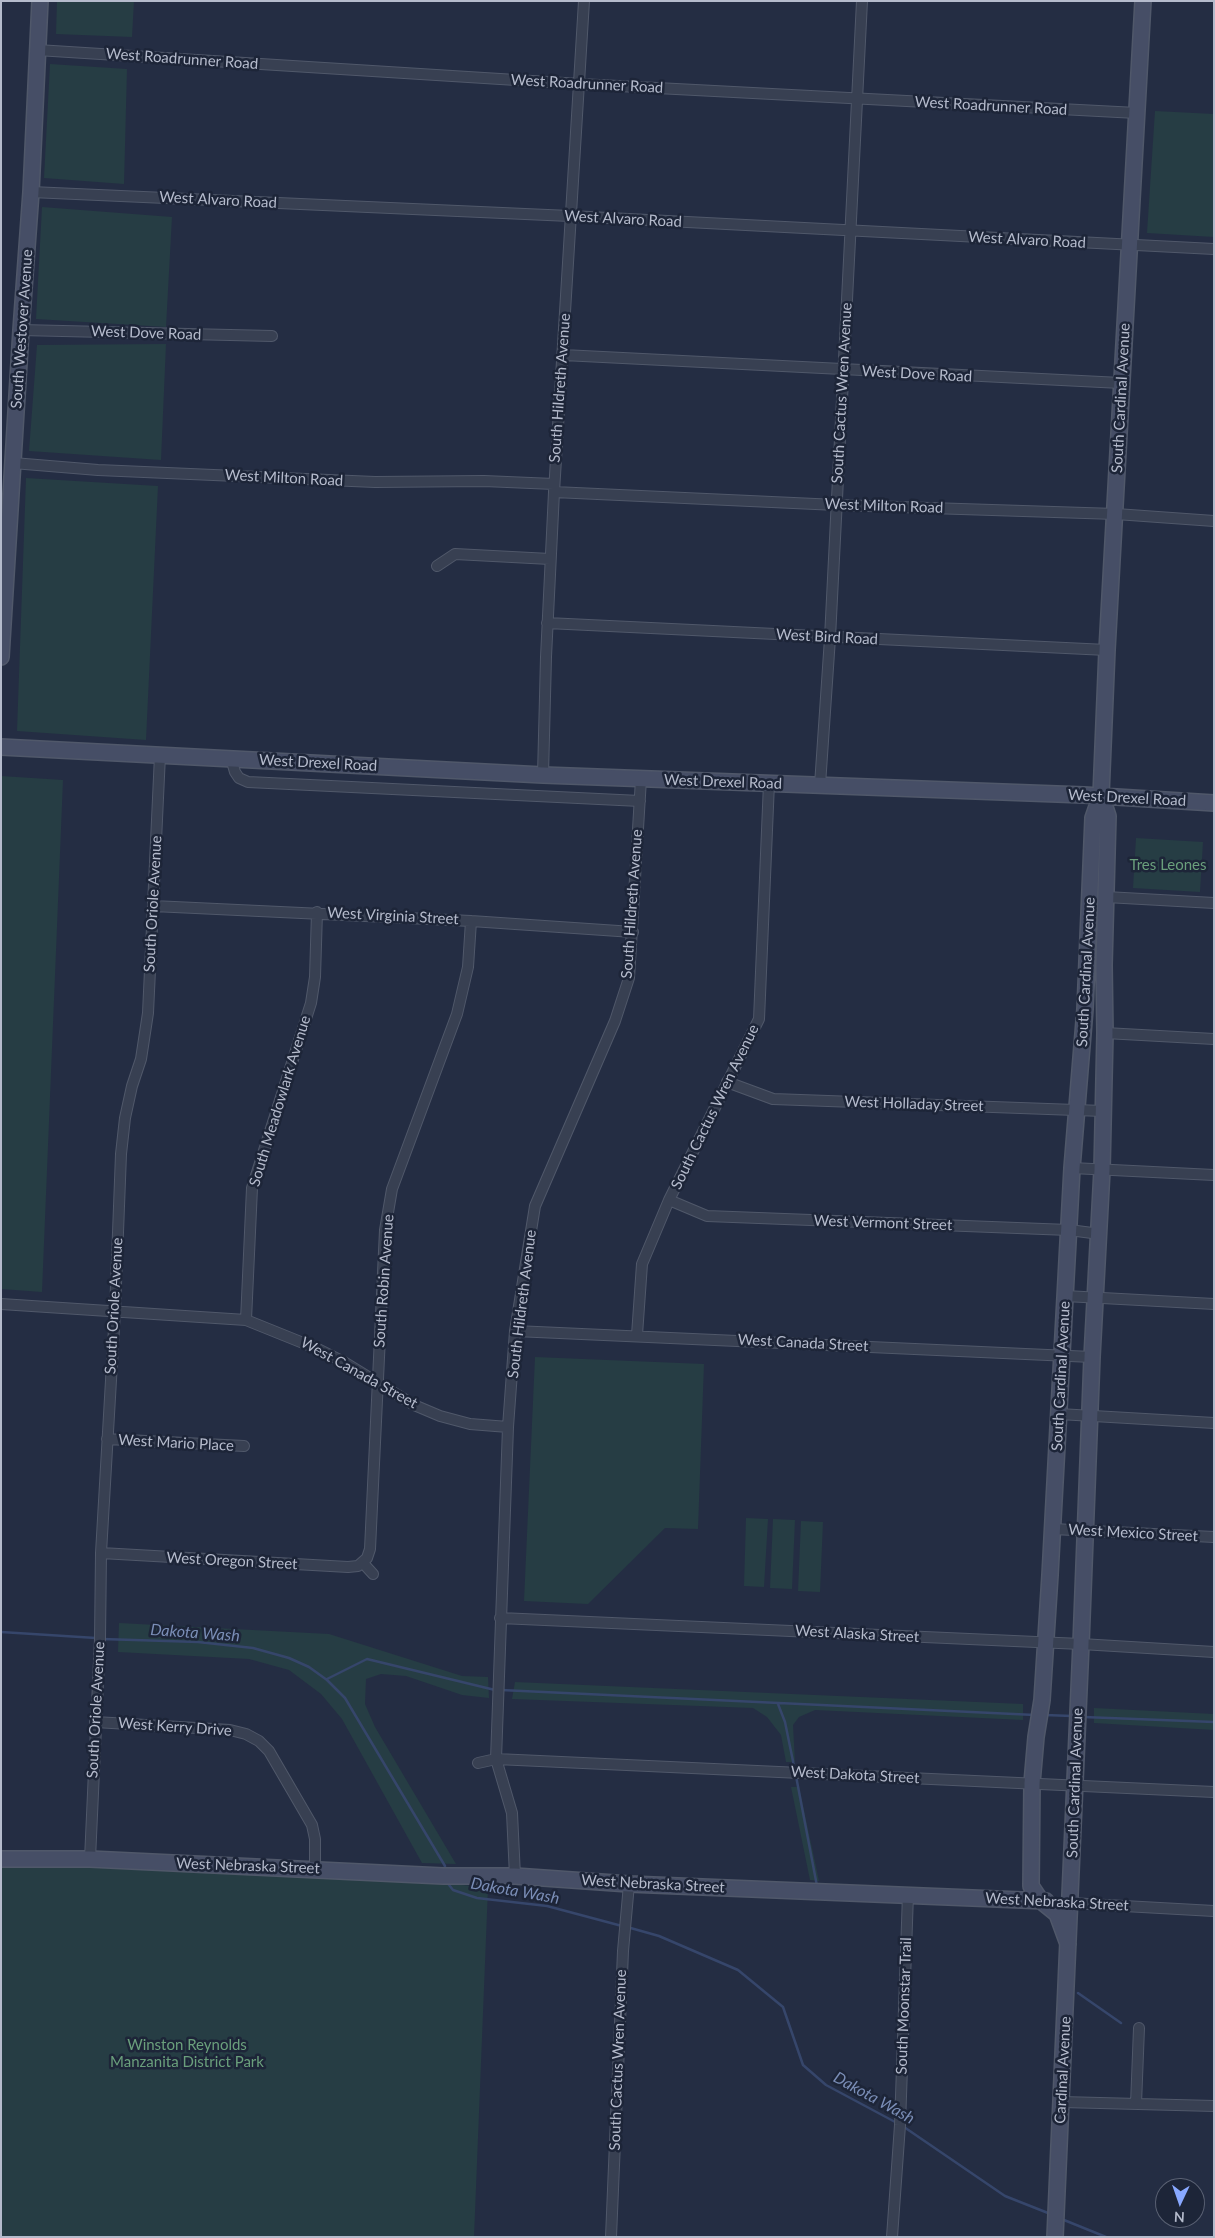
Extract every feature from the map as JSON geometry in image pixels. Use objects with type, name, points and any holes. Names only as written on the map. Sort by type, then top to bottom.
[{"type":"main road","name":"South Westover Avenue","points":[[1,657],[20,330],[31,192],[40,1]]},
{"type":"main road","name":"South Cardinal Avenue","points":[[1068,1944],[1057,1914],[1041,1901],[1030,1886],[1032,1783],[1042,1700],[1046,1642],[1068,1230],[1085,1009],[1093,818],[1101,795],[1107,650],[1143,1]]},
{"type":"main road","name":"West Drexel Road","points":[[1,747],[543,775],[1101,795],[1214,803]]},
{"type":"main road","name":"South Cardinal Avenue","points":[[1070,1903],[1092,1357],[1102,1170],[1108,816],[1101,795]]},
{"type":"main road","name":"West Nebraska Street","points":[[1,1860],[90,1859],[443,1876],[515,1876],[629,1884],[908,1894],[1070,1903]]},
{"type":"main road","name":"Cardinal Avenue","points":[[1055,2237],[1070,1903]]},
{"type":"street","name":"South Hildreth Avenue","points":[[543,775],[550,559],[584,1]]},
{"type":"street","name":"South Cactus Wren Avenue","points":[[820,785],[830,638],[862,1]]},
{"type":"street","name":"West Roadrunner Road","points":[[37,50],[580,84],[1137,113]]},
{"type":"street","name":"West Alvaro Road","points":[[31,192],[570,216],[1214,249]]},
{"type":"street","name":"West Dove Road","points":[[20,330],[272,336]]},
{"type":"street","name":"West Dove Road","points":[[563,355],[1122,383]]},
{"type":"street","name":"West Milton Road","points":[[13,463],[98,470],[375,482],[484,482],[837,505],[1116,514],[1214,521]]},
{"type":"street","points":[[437,566],[455,554],[550,559]]},
{"type":"street","name":"West Bird Road","points":[[547,623],[1107,650]]},
{"type":"street","name":"South Oriole Avenue","points":[[90,1859],[100,1639],[100,1553],[115,1311],[121,1154],[125,1118],[141,1059],[148,1013],[160,755]]},
{"type":"street","name":"West Drexel Road","points":[[231,758],[239,778],[248,782],[640,801]]},
{"type":"street","name":"South Hildreth Avenue","points":[[515,1876],[512,1814],[496,1759],[508,1427],[515,1330],[535,1206],[616,1021],[629,978],[641,779]]},
{"type":"street","name":"South Cactus Wren Avenue","points":[[637,1335],[642,1264],[669,1200],[759,1019],[769,783]]},
{"type":"street","points":[[1106,898],[1214,903]]},
{"type":"street","name":"West Virginia Street","points":[[153,906],[317,912],[633,932]]},
{"type":"street","name":"South Meadowlark Avenue","points":[[246,1320],[252,1188],[311,1003],[315,977],[317,912]]},
{"type":"street","name":"South Robin Avenue","points":[[363,1563],[370,1549],[385,1230],[392,1189],[457,1014],[468,967],[471,921]]},
{"type":"street","points":[[1105,1033],[1214,1038]]},
{"type":"street","name":"West Holladay Street","points":[[727,1082],[773,1099],[1103,1111]]},
{"type":"street","points":[[1072,1168],[1214,1175]]},
{"type":"street","name":"West Vermont Street","points":[[669,1200],[707,1216],[1068,1230],[1100,1234]]},
{"type":"street","points":[[1065,1296],[1214,1304]]},
{"type":"street","name":"West Canada Street","points":[[1,1304],[246,1320],[318,1349],[344,1362],[414,1405],[455,1421],[508,1427]]},
{"type":"street","name":"West Canada Street","points":[[515,1330],[1092,1357]]},
{"type":"street","points":[[1059,1414],[1214,1423]]},
{"type":"street","name":"West Mario Place","points":[[107,1439],[244,1446]]},
{"type":"street","name":"West Mexico Street","points":[[1053,1529],[1214,1537]]},
{"type":"street","name":"West Oregon Street","points":[[100,1553],[348,1567],[363,1563]]},
{"type":"street","points":[[363,1563],[373,1574]]},
{"type":"street","name":"West Alaska Street","points":[[500,1618],[1046,1642],[1214,1652]]},
{"type":"street","name":"West Kerry Drive","points":[[95,1722],[230,1730],[246,1734],[259,1741],[269,1751],[312,1825],[315,1839],[315,1869]]},
{"type":"street","name":"West Dakota Street","points":[[478,1763],[496,1759],[1214,1792]]},
{"type":"street","name":"South Cactus Wren Avenue","points":[[611,2237],[622,1951],[629,1884]]},
{"type":"street","name":"South Moonstar Trail","points":[[892,2237],[900,2125],[908,1894]]},
{"type":"street","name":"West Nebraska Street","points":[[1070,1903],[1214,1911]]},
{"type":"street","points":[[1136,2104],[1139,2028]]},
{"type":"street","points":[[1062,2102],[1214,2106]]},
{"type":"green space","points":[[57,1],[134,1],[132,37],[56,34]]},
{"type":"green space","points":[[50,64],[127,69],[124,184],[44,178]]},
{"type":"green space","points":[[1155,111],[1214,114],[1214,237],[1147,233]]},
{"type":"green space","points":[[42,207],[172,217],[166,327],[36,319]]},
{"type":"green space","points":[[166,344],[161,460],[29,451],[37,345]]},
{"type":"green space","points":[[26,478],[158,486],[146,740],[17,731]]},
{"type":"green space","points":[[1,776],[63,780],[42,1292],[1,1289]]},
{"type":"green space","name":"Tres Leones","points":[[1136,838],[1203,842],[1200,892],[1133,888]]},
{"type":"green space","points":[[535,1357],[704,1364],[698,1529],[665,1528],[588,1604],[524,1601]]},
{"type":"green space","points":[[746,1518],[768,1519],[764,1587],[744,1586]]},
{"type":"green space","points":[[773,1519],[795,1520],[792,1589],[770,1588]]},
{"type":"green space","points":[[801,1521],[823,1522],[820,1592],[798,1591]]},
{"type":"green space","points":[[119,1623],[329,1634],[462,1676],[488,1677],[489,1698],[462,1695],[406,1676],[381,1674],[366,1679],[365,1704],[375,1727],[456,1864],[422,1863],[342,1719],[321,1694],[289,1670],[249,1659],[118,1652]]},
{"type":"green space","points":[[515,1682],[1023,1704],[1023,1720],[815,1710],[799,1717],[793,1725],[795,1762],[786,1762],[781,1735],[767,1717],[753,1708],[512,1699]]},
{"type":"green space","points":[[1094,1708],[1214,1714],[1214,1730],[1094,1723]]},
{"type":"green space","points":[[791,1787],[799,1787],[819,1881],[810,1880]]},
{"type":"green space","name":"Winston Reynolds Manzanita District Park","points":[[1,1863],[88,1864],[429,1881],[488,1888],[474,2237],[1,2237]]},
{"type":"waterway","name":"Dakota Wash","points":[[1,1632],[96,1638]]},
{"type":"waterway","name":"Dakota Wash","points":[[102,1639],[198,1642],[253,1648],[289,1658],[309,1667],[327,1680],[345,1698],[445,1866],[444,1871]]},
{"type":"waterway","points":[[327,1679],[367,1659],[495,1690]]},
{"type":"waterway","points":[[501,1690],[1035,1715]]},
{"type":"waterway","points":[[778,1704],[785,1722],[795,1771]]},
{"type":"waterway","points":[[1045,1715],[1072,1716]]},
{"type":"waterway","points":[[1083,1717],[1214,1722]]},
{"type":"waterway","points":[[796,1776],[817,1886]]},
{"type":"waterway","name":"Dakota Wash","points":[[446,1881],[453,1890],[477,1898],[547,1906],[622,1926]]},
{"type":"waterway","name":"Dakota Wash","points":[[627,1927],[659,1936],[738,1970],[783,2007],[803,2065],[826,2085],[897,2123]]},
{"type":"waterway","points":[[1078,1993],[1121,2023]]},
{"type":"waterway","name":"Dakota Wash","points":[[904,2127],[1005,2196],[1048,2213]]},
{"type":"waterway","name":"Dakota Wash","points":[[1064,2220],[1106,2237]]}]
